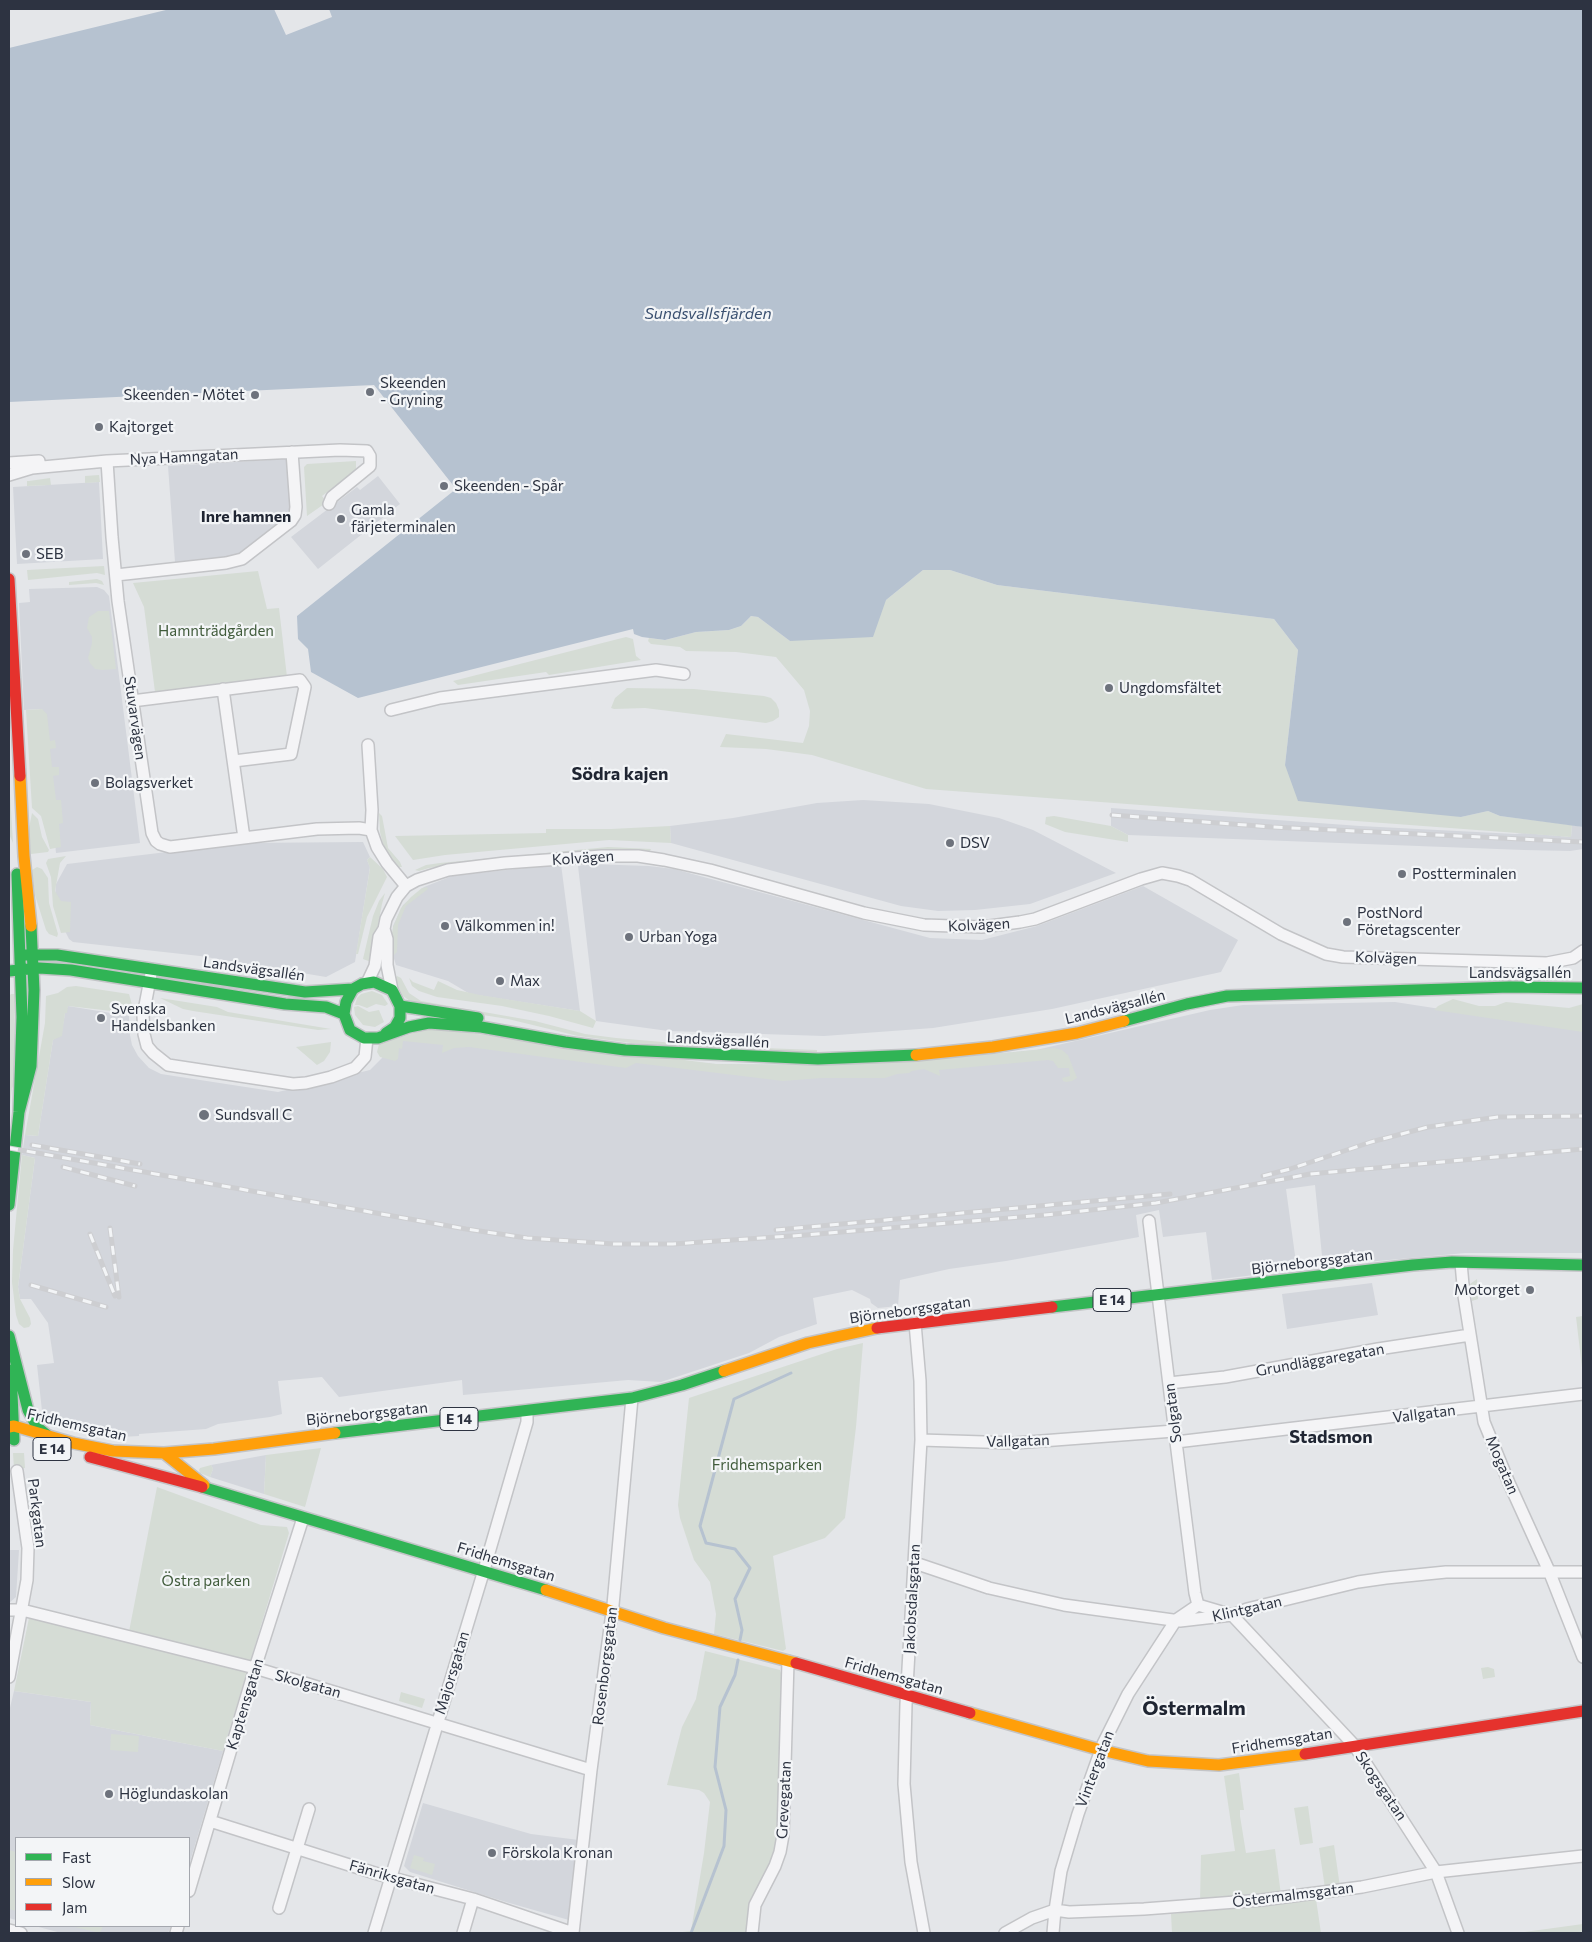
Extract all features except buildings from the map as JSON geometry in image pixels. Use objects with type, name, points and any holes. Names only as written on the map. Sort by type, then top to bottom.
[{"type":"main road","points":[[9,579],[24,856],[33,954],[34,991],[31,1066],[19,1112]]},
{"type":"main road","points":[[9,718],[17,874],[14,970],[22,1017],[19,1112],[9,1205]]},
{"type":"main road","name":"Landsvägsallén","points":[[14,956],[33,954],[57,955],[305,992],[353,989],[367,983]]},
{"type":"main road","name":"Landsvägsallén","points":[[14,970],[55,968],[284,1004],[326,1007],[344,1014]]},
{"type":"main road","points":[[353,989],[346,1002],[344,1014],[350,1030],[372,1038],[395,1028],[400,1018],[400,1006],[392,990],[384,985],[367,983]]},
{"type":"main road","name":"Landsvägsallén","points":[[372,1038],[404,1028],[429,1023],[481,1027],[565,1042],[654,1052],[818,1059],[916,1055],[993,1047],[1077,1033],[1187,1004],[1227,996],[1510,987],[1583,988]]},
{"type":"main road","name":"Landsvägsallén","points":[[400,1006],[474,1017],[654,1052]]},
{"type":"main road","name":"Björneborgsgatan","points":[[164,1453],[632,1398],[682,1385],[808,1342],[856,1331],[915,1323],[1413,1265],[1461,1263],[1583,1265]]},
{"type":"main road","points":[[9,1331],[14,1434]]},
{"type":"main road","points":[[9,1336],[28,1410],[37,1427],[48,1436]]},
{"type":"main road","points":[[14,1434],[28,1420],[28,1410]]},
{"type":"main road","name":"Fridhemsgatan","points":[[14,1434],[48,1436],[113,1451],[164,1453],[212,1490]]},
{"type":"main road","name":"Björneborgsgatan","points":[[154,1465],[216,1456],[250,1444]]},
{"type":"main road","name":"Fridhemsgatan","points":[[42,1446],[212,1490],[484,1570],[664,1628],[788,1661],[1101,1750],[1148,1760],[1219,1765],[1583,1711]]},
{"type":"main road","name":"Fridhemsgatan","points":[[90,1457],[130,1464],[154,1465]]},
{"type":"street","name":"Nya Hamngatan","points":[[9,475],[32,468],[107,461],[292,452],[366,451],[370,456],[370,466],[332,497],[329,504]]},
{"type":"street","points":[[116,574],[226,564],[242,559],[291,522],[295,515],[292,452]]},
{"type":"street","name":"Nya Hamngatan","points":[[9,463],[63,461],[75,464]]},
{"type":"street","name":"Stuvarvägen","points":[[107,461],[116,574],[132,702],[152,834],[156,841],[170,847],[326,829],[359,828],[370,830]]},
{"type":"street","points":[[391,710],[440,698],[656,670],[684,674]]},
{"type":"street","points":[[132,702],[300,680],[305,687],[291,754],[234,761]]},
{"type":"street","points":[[223,690],[244,838]]},
{"type":"street","points":[[367,983],[375,966],[379,937],[384,929],[390,910],[406,886],[387,863],[377,847],[370,830],[372,810],[368,745]]},
{"type":"street","name":"Kolvägen","points":[[406,886],[440,872],[480,866],[602,856],[638,856],[710,870],[900,921],[951,928],[982,927],[1035,919],[1141,879],[1162,874],[1190,880],[1281,934],[1326,954],[1342,957],[1547,963],[1573,958],[1583,951]]},
{"type":"street","points":[[384,929],[387,939],[387,964],[392,990]]},
{"type":"street","points":[[151,969],[143,1016],[144,1034],[147,1046],[160,1060],[168,1065],[293,1084],[317,1081],[355,1068],[365,1057],[372,1038]]},
{"type":"street","name":"Solgatan","points":[[1149,1221],[1175,1437],[1198,1605]]},
{"type":"street","name":"Mogatan","points":[[1461,1263],[1484,1422],[1549,1571],[1583,1657]]},
{"type":"street","name":"Jakobsdalsgatan","points":[[915,1323],[920,1381],[921,1440],[906,1696],[904,1784],[911,1862],[924,1933]]},
{"type":"street","name":"Grundläggaregatan","points":[[1169,1383],[1224,1377],[1378,1349],[1470,1335]]},
{"type":"street","name":"Vallgatan","points":[[921,1440],[1015,1442],[1175,1437],[1481,1407],[1583,1394]]},
{"type":"street","name":"Rosenborgsgatan","points":[[573,1933],[611,1612],[632,1398]]},
{"type":"street","name":"Majorsgatan","points":[[374,1933],[484,1570],[527,1422],[527,1411]]},
{"type":"street","name":"Parkgatan","points":[[9,1677],[27,1580],[28,1548],[17,1472]]},
{"type":"street","name":"Kaptensgatan","points":[[190,1888],[255,1668],[303,1518]]},
{"type":"street","name":"Klintgatan","points":[[915,1563],[989,1588],[1064,1605],[1176,1620],[1232,1615],[1247,1609],[1358,1582],[1386,1578],[1446,1572],[1583,1572]]},
{"type":"street","points":[[1176,1620],[1198,1605],[1232,1615]]},
{"type":"street","name":"Skolgatan","points":[[9,1610],[22,1610],[255,1668],[591,1770]]},
{"type":"street","name":"Skogsgatan","points":[[1232,1615],[1354,1745],[1436,1872],[1458,1933]]},
{"type":"street","name":"Vintergatan","points":[[1053,1933],[1055,1910],[1064,1862],[1078,1814],[1101,1750],[1128,1694],[1176,1620]]},
{"type":"street","name":"Grevegatan","points":[[752,1933],[755,1905],[775,1866],[783,1835],[788,1661]]},
{"type":"street","points":[[279,1908],[309,1809]]},
{"type":"street","name":"Fänriksgatan","points":[[210,1821],[391,1878],[473,1899],[573,1933]]},
{"type":"street","name":"Östermalmsgatan","points":[[1005,1933],[1032,1918],[1055,1910],[1069,1912],[1144,1909],[1262,1900],[1362,1887],[1436,1872],[1583,1856]]},
{"type":"street","points":[[463,1933],[473,1899]]},
{"type":"street","points":[[9,1930],[21,1933]]},
{"type":"shaded area","points":[[287,459],[291,513],[236,557],[175,562],[168,466]]},
{"type":"shaded area","name":"Gamla färjeterminalen","points":[[378,476],[400,504],[318,569],[291,537],[357,487],[360,490]]},
{"type":"shaded area","points":[[99,482],[103,559],[17,564],[13,487]]},
{"type":"shaded area","points":[[97,587],[104,590],[109,596],[140,843],[56,853],[42,709],[24,710],[19,603],[30,602],[29,589]]},
{"type":"shaded area","points":[[863,800],[929,804],[999,818],[1033,830],[1116,873],[1030,904],[975,910],[938,911],[901,906],[671,843],[670,826],[733,818],[817,803]]},
{"type":"shaded area","points":[[1111,808],[1360,826],[1524,833],[1571,837],[1572,825],[1583,827],[1583,849],[1570,851],[1524,850],[1128,835],[1111,826]]},
{"type":"shaded area","points":[[363,842],[370,857],[367,860],[370,867],[355,962],[326,977],[200,956],[73,942],[65,931],[55,896],[56,884],[67,864],[242,843]]},
{"type":"shaded area","points":[[561,864],[580,1011],[470,994],[448,981],[396,965],[392,952],[393,926],[403,905],[424,887],[452,876]]},
{"type":"shaded area","points":[[589,864],[649,866],[674,869],[930,938],[982,940],[1037,926],[1143,886],[1238,940],[1221,972],[1052,1009],[933,1028],[824,1036],[668,1031],[596,1021],[578,866]]},
{"type":"shaded area","points":[[1395,1002],[1583,1031],[1583,1253],[1465,1253],[1323,1266],[1315,1185],[1286,1189],[1297,1270],[1212,1280],[1206,1232],[1163,1237],[1159,1210],[1136,1215],[1139,1237],[1006,1261],[949,1269],[900,1280],[898,1306],[878,1308],[871,1303],[870,1299],[852,1290],[813,1298],[817,1324],[779,1337],[749,1353],[661,1382],[628,1380],[463,1395],[462,1380],[339,1397],[322,1377],[278,1381],[282,1414],[218,1424],[206,1429],[139,1434],[139,1436],[121,1437],[120,1440],[43,1420],[37,1365],[54,1363],[48,1323],[31,1299],[20,1299],[18,1287],[35,1158],[22,1155],[25,1135],[38,1136],[53,1040],[62,1030],[68,1006],[129,1016],[132,1045],[138,1056],[149,1068],[161,1074],[278,1092],[370,1070],[382,1058],[388,1038],[716,1064],[832,1065],[1036,1050],[1210,1010],[1243,1005]]},
{"type":"shaded area","points":[[1372,1283],[1378,1315],[1287,1329],[1282,1294]]},
{"type":"shaded area","points":[[266,1455],[264,1494],[210,1477],[213,1469],[211,1465]]},
{"type":"shaded area","points":[[9,1550],[19,1550],[16,1597],[9,1603]]},
{"type":"shaded area","name":"Höglundaskolan","points":[[14,1691],[91,1702],[90,1725],[223,1751],[190,1862],[190,1837],[15,1837],[15,1920],[9,1918],[9,1712]]},
{"type":"shaded area","name":"Förskola Kronan","points":[[423,1803],[531,1834],[579,1840],[569,1920],[410,1872],[404,1866]]},
{"type":"shaded area","points":[[39,1927],[171,1927],[168,1933],[61,1933]]},
{"type":"green space","points":[[356,461],[356,470],[322,496],[327,502],[307,516],[304,467],[307,464]]},
{"type":"green space","points":[[99,475],[100,482],[85,483],[85,476]]},
{"type":"green space","points":[[50,478],[51,485],[27,486],[27,481]]},
{"type":"green space","points":[[104,566],[105,575],[97,573],[28,580],[27,570]]},
{"type":"green space","points":[[923,570],[950,570],[997,585],[1274,619],[1298,650],[1285,765],[1461,817],[1488,811],[1500,816],[1572,825],[1571,837],[926,789],[812,755],[766,749],[720,747],[726,734],[803,743],[809,726],[810,711],[804,690],[776,657],[736,652],[686,651],[680,647],[651,644],[648,641],[649,638],[665,640],[696,632],[729,630],[741,626],[751,616],[758,617],[790,641],[886,600]]},
{"type":"green space","name":"Hamnträdgården","points":[[258,571],[267,609],[279,608],[287,677],[155,692],[144,607],[133,583]]},
{"type":"green space","points":[[97,579],[102,581],[104,585],[96,583],[69,585],[69,582]]},
{"type":"green space","points":[[98,611],[109,611],[116,669],[95,669],[88,658],[92,643],[92,637],[87,628],[89,617]]},
{"type":"green space","points":[[626,637],[633,639],[636,656],[641,660],[549,675],[546,672],[458,685],[453,681]]},
{"type":"green space","points":[[627,688],[694,689],[764,696],[771,698],[776,703],[779,717],[766,723],[645,708],[611,708],[615,698]]},
{"type":"green space","points":[[42,709],[47,714],[50,741],[55,740],[56,748],[50,749],[52,767],[59,767],[59,775],[53,776],[56,800],[61,800],[63,823],[59,824],[61,847],[50,849],[41,816],[32,808],[26,710]]},
{"type":"green space","points":[[9,777],[13,843],[9,834]]},
{"type":"green space","points":[[32,813],[38,819],[42,837],[49,850],[48,852],[31,854],[29,828]]},
{"type":"green space","points":[[379,813],[382,816],[388,848],[402,867],[399,867],[387,853],[383,844]]},
{"type":"green space","points":[[1054,816],[1111,826],[1128,835],[1128,842],[1065,832],[1045,824],[1046,817]]},
{"type":"green space","points":[[670,826],[671,843],[609,840],[445,855],[413,860],[395,836],[546,833],[546,829],[611,829]]},
{"type":"green space","points":[[608,847],[651,849],[650,851],[593,851],[415,870],[426,865],[440,863]]},
{"type":"green space","points":[[66,856],[60,863],[55,891],[61,901],[71,902],[70,932],[61,933],[53,906],[51,877],[46,863],[48,859]]},
{"type":"green space","points":[[370,857],[383,869],[387,877],[367,917],[358,954],[356,954],[370,868],[367,860]]},
{"type":"green space","points":[[37,867],[42,869],[48,878],[49,903],[58,934],[57,937],[49,934],[46,930],[35,895],[32,870]]},
{"type":"green space","points":[[427,887],[428,889],[406,906],[398,925],[397,952],[394,955],[390,947],[393,927],[401,908],[422,888]]},
{"type":"green space","points":[[385,893],[371,962],[363,959],[373,916],[379,901]]},
{"type":"green space","points":[[397,976],[401,978],[409,993],[421,1001],[535,1021],[585,1034],[709,1046],[817,1050],[817,1052],[758,1052],[631,1043],[578,1036],[508,1019],[414,1004],[403,996],[394,979]]},
{"type":"green space","points":[[409,978],[413,982],[434,990],[438,981],[457,990],[480,995],[580,1011],[596,1021],[593,1028],[502,1006],[437,997],[419,991],[412,986]]},
{"type":"green space","points":[[76,986],[129,994],[133,1008],[129,1013],[68,1006],[67,1013],[65,1013],[62,1036],[53,1040],[38,1136],[25,1135],[45,1023],[46,996],[58,993],[67,987]]},
{"type":"green space","points":[[372,991],[382,995],[388,1004],[385,1006],[376,1004],[367,1008],[355,1005],[357,998],[361,994]]},
{"type":"green space","points":[[15,994],[14,1085],[9,1113],[9,996]]},
{"type":"green space","points":[[160,998],[217,1007],[228,1012],[331,1029],[318,1030],[193,1011],[183,1009]]},
{"type":"green space","points":[[1453,999],[1479,1006],[1495,1006],[1506,1002],[1569,1008],[1583,1004],[1583,1032],[1434,1010]]},
{"type":"green space","points":[[358,1006],[369,1012],[379,1010],[384,1022],[375,1027],[363,1025],[355,1015],[354,1007]]},
{"type":"green space","points":[[430,1028],[716,1064],[832,1065],[973,1056],[1054,1048],[1062,1050],[1068,1055],[1077,1078],[1072,1081],[1063,1081],[1062,1078],[1070,1076],[1069,1068],[1058,1068],[1053,1061],[1048,1060],[939,1070],[940,1076],[924,1069],[885,1078],[821,1078],[783,1081],[636,1063],[626,1068],[469,1047],[454,1048],[442,1053],[443,1045],[403,1041],[402,1049],[399,1048],[398,1059],[395,1061],[380,1057],[377,1052],[379,1044]]},
{"type":"green space","points":[[331,1042],[330,1052],[324,1061],[317,1065],[296,1047]]},
{"type":"green space","points":[[22,1155],[35,1158],[18,1287],[20,1299],[30,1318],[31,1324],[29,1327],[24,1328],[19,1324],[16,1315],[12,1282],[13,1250]]},
{"type":"green space","points":[[1477,1279],[1478,1299],[1472,1301],[1470,1284]]},
{"type":"green space","points":[[1583,1316],[1583,1376],[1576,1317]]},
{"type":"green space","name":"Fridhemsparken","points":[[863,1343],[856,1427],[845,1518],[825,1538],[773,1556],[786,1649],[783,1651],[714,1634],[716,1614],[710,1582],[694,1560],[680,1518],[678,1505],[689,1398],[837,1349]]},
{"type":"green space","points":[[321,1448],[305,1507],[264,1494],[266,1455]]},
{"type":"green space","points":[[13,1453],[24,1453],[25,1468],[14,1469]]},
{"type":"green space","points":[[211,1465],[213,1469],[210,1477],[200,1473],[200,1468]]},
{"type":"green space","name":"Östra parken","points":[[157,1487],[261,1525],[287,1527],[289,1533],[223,1751],[90,1725],[91,1702],[14,1691],[29,1618],[127,1642]]},
{"type":"green space","points":[[705,1651],[780,1670],[782,1676],[778,1836],[775,1852],[752,1900],[746,1933],[674,1933],[691,1931],[710,1802],[704,1793],[699,1790],[667,1785],[682,1727],[696,1699]]},
{"type":"green space","points":[[1488,1667],[1494,1669],[1495,1677],[1483,1679],[1481,1668]]},
{"type":"green space","points":[[401,1692],[425,1699],[422,1708],[399,1701]]},
{"type":"green space","points":[[111,1734],[139,1736],[138,1752],[110,1750]]},
{"type":"green space","points":[[1239,1773],[1244,1810],[1240,1810],[1240,1816],[1246,1853],[1275,1849],[1281,1895],[1200,1902],[1201,1855],[1235,1851],[1224,1776]]},
{"type":"green space","points":[[1308,1806],[1313,1843],[1300,1845],[1294,1808]]},
{"type":"green space","points":[[1334,1845],[1340,1887],[1325,1888],[1319,1848]]},
{"type":"green space","points":[[9,1850],[15,1852],[15,1911],[9,1909]]},
{"type":"green space","points":[[414,1855],[424,1858],[423,1861],[435,1864],[432,1875],[410,1868]]},
{"type":"green space","points":[[1316,1899],[1321,1933],[1172,1933],[1171,1914]]},
{"type":"green space","points":[[1583,1924],[1583,1933],[1517,1933]]},
{"type":"green space","points":[[75,1927],[103,1927],[100,1933]]},
{"type":"water","name":"Sundsvallsfjärden","points":[[170,9],[274,9],[286,35],[332,17],[329,9],[1583,9],[1583,827],[1500,816],[1488,811],[1461,817],[1298,801],[1285,765],[1298,650],[1274,619],[997,585],[950,570],[923,570],[886,600],[873,637],[790,641],[758,617],[751,616],[741,626],[729,630],[696,632],[665,640],[642,637],[634,634],[633,629],[358,698],[311,672],[308,649],[298,639],[297,616],[456,489],[374,385],[9,402],[9,48]]},
{"type":"waterway","points":[[740,1640],[742,1630],[735,1599],[750,1568],[735,1549],[706,1543],[700,1526],[734,1399],[791,1373]]},
{"type":"waterway","points":[[691,1933],[724,1846],[726,1810],[715,1767],[720,1707],[735,1675],[738,1660]]},
{"type":"railway","points":[[1112,815],[1272,827],[1583,842]]},
{"type":"railway","points":[[1263,1176],[1371,1142],[1428,1127],[1498,1117],[1583,1116]]},
{"type":"railway","points":[[32,1145],[140,1164]]},
{"type":"railway","points":[[9,1148],[466,1229],[527,1238],[614,1244],[673,1244],[1045,1215],[1156,1203],[1310,1174],[1583,1149]]},
{"type":"railway","points":[[63,1167],[135,1186]]},
{"type":"railway","points":[[776,1230],[1170,1194]]},
{"type":"railway","points":[[110,1228],[119,1297]]},
{"type":"railway","points":[[90,1234],[115,1296]]},
{"type":"railway","points":[[31,1285],[106,1307]]},
{"type":"traffic: fast","points":[[9,1205],[19,1112],[22,1017],[17,874]]},
{"type":"traffic: fast","points":[[19,1112],[31,1066],[34,990],[31,926]]},
{"type":"traffic: fast","points":[[23,955],[57,955],[305,992],[353,989],[362,984],[374,982],[392,990],[400,1006],[400,1018],[395,1027],[386,1033]]},
{"type":"traffic: fast","points":[[9,971],[39,968],[71,970],[285,1004],[326,1007],[344,1014]]},
{"type":"traffic: fast","points":[[1124,1021],[1187,1004],[1227,996],[1510,987],[1583,988]]},
{"type":"traffic: fast","points":[[353,989],[346,1002],[344,1014],[350,1030],[364,1038],[378,1038],[409,1027],[429,1023],[481,1027],[565,1042],[625,1050],[818,1059],[916,1055]]},
{"type":"traffic: fast","points":[[400,1006],[478,1018]]},
{"type":"traffic: fast","points":[[1052,1307],[1413,1265],[1452,1262],[1583,1265]]},
{"type":"traffic: fast","points":[[9,1336],[28,1410],[37,1427],[47,1435]]},
{"type":"traffic: fast","points":[[11,1370],[14,1440]]},
{"type":"traffic: fast","points":[[335,1433],[632,1398],[682,1385],[724,1371]]},
{"type":"traffic: fast","points":[[202,1487],[546,1590]]},
{"type":"traffic: slow","points":[[20,776],[24,856],[31,926]]},
{"type":"traffic: slow","points":[[916,1055],[993,1047],[1077,1033],[1124,1021]]},
{"type":"traffic: slow","points":[[724,1371],[808,1343],[877,1328]]},
{"type":"traffic: slow","points":[[9,1427],[14,1426],[73,1443],[113,1451],[164,1453],[214,1449],[335,1433]]},
{"type":"traffic: slow","points":[[164,1453],[204,1485]]},
{"type":"traffic: slow","points":[[546,1590],[664,1628],[796,1663]]},
{"type":"traffic: slow","points":[[970,1713],[1101,1750],[1148,1761],[1219,1765],[1305,1754]]},
{"type":"traffic: jam","points":[[9,579],[20,776]]},
{"type":"traffic: jam","points":[[877,1328],[1052,1307]]},
{"type":"traffic: jam","points":[[90,1457],[202,1487]]},
{"type":"traffic: jam","points":[[796,1663],[970,1713]]},
{"type":"traffic: jam","points":[[1305,1754],[1583,1711]]},
{"type":"place","name":"Skeenden - Gryning","points":[[370,392]]},
{"type":"place","name":"Skeenden - Mötet","points":[[255,395]]},
{"type":"place","name":"Kajtorget","points":[[99,427]]},
{"type":"place","name":"Skeenden - Spår","points":[[444,486]]},
{"type":"place","name":"Gamla färjeterminalen","points":[[341,519]]},
{"type":"place","name":"SEB","points":[[26,554]]},
{"type":"place","name":"Ungdomsfältet","points":[[1109,688]]},
{"type":"place","name":"Bolagsverket","points":[[95,783]]},
{"type":"place","name":"DSV","points":[[950,843]]},
{"type":"place","name":"Postterminalen","points":[[1402,874]]},
{"type":"place","name":"PostNord Företagscenter","points":[[1347,922]]},
{"type":"place","name":"Välkommen in!","points":[[445,926]]},
{"type":"place","name":"Urban Yoga","points":[[629,937]]},
{"type":"place","name":"Max","points":[[500,981]]},
{"type":"place","name":"Svenska Handelsbanken","points":[[101,1018]]},
{"type":"place","name":"Sundsvall C","points":[[204,1115]]},
{"type":"place","name":"Motorget","points":[[1530,1290]]},
{"type":"place","name":"Höglundaskolan","points":[[109,1794]]},
{"type":"place","name":"Förskola Kronan","points":[[492,1853]]},
{"type":"district","name":"Inre hamnen","points":[[246,517]]},
{"type":"district","name":"Södra kajen","points":[[620,774]]},
{"type":"district","name":"Stadsmon","points":[[1331,1437]]},
{"type":"district","name":"Östermalm","points":[[1194,1708]]}]
